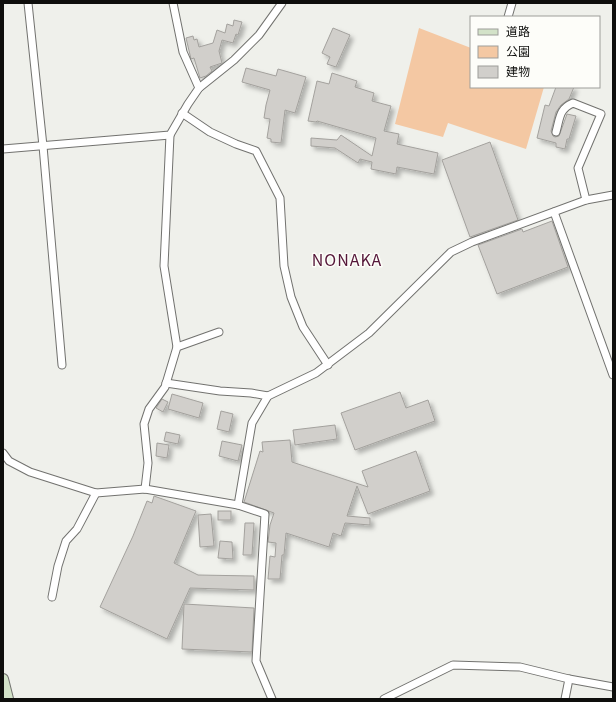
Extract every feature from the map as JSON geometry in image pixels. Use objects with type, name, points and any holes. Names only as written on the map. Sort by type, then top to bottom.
[{"type":"main road","points":[[3,679],[8,699]]},
{"type":"street","points":[[28,3],[43,146],[62,365]]},
{"type":"street","points":[[173,3],[183,52],[199,88]]},
{"type":"street","points":[[145,489],[148,463],[144,424],[149,409],[165,387],[178,347],[164,266],[170,135],[182,113],[199,88],[234,60],[259,35],[282,3]]},
{"type":"street","points":[[508,16],[512,3]]},
{"type":"street","points":[[556,132],[565,106],[573,103],[601,114],[578,168],[586,200]]},
{"type":"street","points":[[182,113],[210,132],[256,152],[280,198],[284,266],[291,297],[303,327],[328,365]]},
{"type":"street","points":[[3,149],[170,135]]},
{"type":"street","points":[[238,505],[252,423],[268,396],[316,373],[370,333],[451,252],[472,242],[586,200],[613,195]]},
{"type":"street","points":[[554,212],[613,375]]},
{"type":"street","points":[[178,347],[219,332]]},
{"type":"street","points":[[166,383],[268,396]]},
{"type":"street","points":[[3,453],[9,461],[30,472],[96,493],[145,489],[238,505],[265,514],[256,661],[272,699]]},
{"type":"street","points":[[52,597],[58,566],[66,541],[77,529],[96,493]]},
{"type":"street","points":[[384,699],[453,665],[520,667],[569,679],[613,687]]},
{"type":"street","points":[[565,699],[569,679]]},
{"type":"green space","points":[[419,28],[470,48],[470,88],[544,88],[526,149],[448,123],[443,137],[395,124]]},
{"type":"building","points":[[234,20],[242,22],[238,35],[236,34],[233,43],[222,40],[219,51],[222,63],[210,67],[212,71],[206,76],[200,78],[194,58],[191,59],[186,38],[193,36],[194,40],[197,39],[199,47],[213,43],[217,30],[225,33],[227,24],[233,26]]},
{"type":"building","points":[[333,28],[350,35],[336,67],[327,64],[330,57],[322,53]]},
{"type":"building","points":[[246,68],[276,76],[278,69],[306,77],[295,113],[285,110],[281,143],[271,142],[271,139],[267,138],[270,119],[264,118],[270,90],[242,82]]},
{"type":"building","points":[[332,73],[357,81],[355,87],[374,93],[372,101],[391,106],[384,131],[399,134],[397,144],[438,153],[434,174],[397,167],[396,174],[371,169],[372,162],[360,159],[358,163],[335,148],[311,146],[311,138],[337,140],[341,135],[372,156],[376,138],[317,121],[308,121],[317,81],[329,84]]},
{"type":"building","points":[[556,88],[574,88],[569,99],[561,105],[556,112],[551,131],[553,136],[559,136],[567,114],[576,116],[569,139],[567,139],[565,149],[556,147],[556,143],[537,138],[545,105],[549,106]]},
{"type":"building","points":[[490,142],[518,220],[470,237],[442,160]]},
{"type":"building","points":[[552,221],[568,267],[497,294],[478,245],[522,229],[523,232]]},
{"type":"building","points":[[400,392],[406,408],[428,400],[435,421],[355,450],[341,413]]},
{"type":"building","points":[[172,394],[203,403],[199,418],[168,409]]},
{"type":"building","points":[[162,399],[168,402],[163,412],[156,408]]},
{"type":"building","points":[[221,411],[233,414],[229,432],[217,429]]},
{"type":"building","points":[[335,425],[337,439],[295,445],[293,430]]},
{"type":"building","points":[[166,432],[180,435],[178,444],[164,441]]},
{"type":"building","points":[[290,440],[292,462],[368,487],[362,471],[416,451],[430,491],[368,514],[357,486],[347,516],[370,518],[370,525],[345,523],[341,536],[333,533],[329,547],[286,533],[280,579],[268,579],[270,556],[275,557],[276,543],[268,542],[270,525],[274,513],[244,502],[260,451],[263,452],[262,442]]},
{"type":"building","points":[[222,441],[242,445],[238,461],[219,456]]},
{"type":"building","points":[[157,443],[169,445],[167,458],[156,456]]},
{"type":"building","points":[[154,496],[196,511],[174,563],[198,575],[254,576],[254,590],[190,588],[167,639],[100,607],[133,536],[147,501],[152,503]]},
{"type":"building","points":[[218,511],[231,511],[231,520],[218,520]]},
{"type":"building","points":[[211,514],[214,546],[200,547],[198,515]]},
{"type":"building","points":[[245,523],[254,523],[252,555],[243,555]]},
{"type":"building","points":[[220,541],[232,542],[233,559],[218,558]]},
{"type":"building","points":[[184,604],[254,608],[252,652],[182,649]]},
{"type":"district","name":"NONAKA","points":[[347,260]]}]
